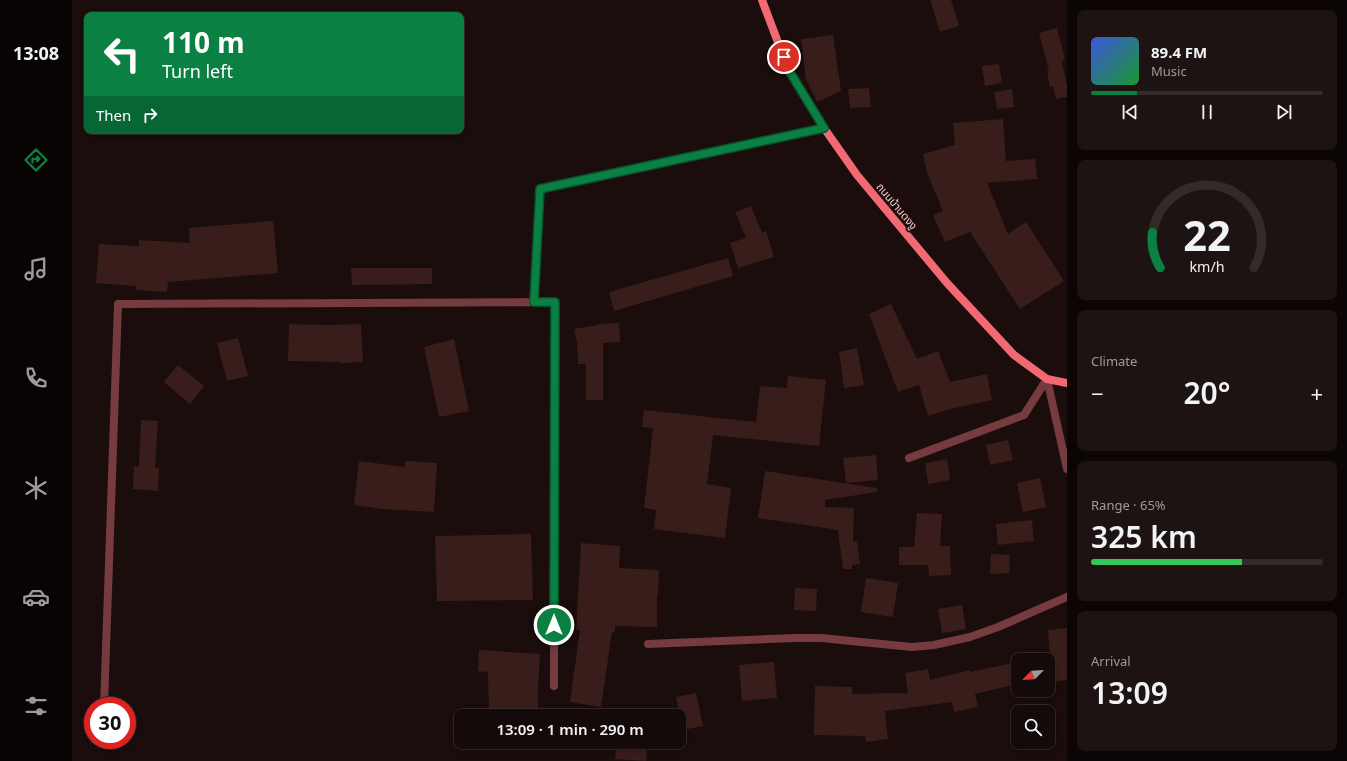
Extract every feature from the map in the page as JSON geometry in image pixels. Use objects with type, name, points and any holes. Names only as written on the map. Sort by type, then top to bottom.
[{"type":"street","name":"ถนนบ้านดงงู","points":[[762,0],[788,69],[824,128],[857,175],[947,283],[1014,355],[1047,379],[1067,383]]},
{"type":"street","points":[[534,302],[540,189],[824,128]]},
{"type":"street","points":[[104,697],[118,304],[555,302],[554,686]]},
{"type":"street","points":[[908,458],[1024,415],[1047,379]]},
{"type":"street","points":[[1047,379],[1067,469]]},
{"type":"street","points":[[648,644],[821,638],[912,647],[934,645],[970,637],[998,627],[1067,597]]},
{"type":"building","points":[[930,0],[951,0],[959,26],[940,32]]},
{"type":"building","points":[[1057,28],[1065,60],[1062,61],[1067,87],[1067,97],[1056,99],[1053,86],[1050,87],[1047,71],[1049,70],[1039,33]]},
{"type":"building","points":[[833,35],[841,91],[817,102],[806,79],[801,39]]},
{"type":"building","points":[[999,64],[1002,83],[985,86],[982,66]]},
{"type":"building","points":[[869,88],[871,107],[850,108],[848,89]]},
{"type":"building","points":[[1012,89],[1014,107],[997,109],[994,92]]},
{"type":"building","points":[[1003,119],[1006,161],[1035,159],[1037,179],[987,183],[1008,234],[1026,222],[1064,281],[1020,309],[970,232],[945,242],[933,215],[943,211],[927,173],[923,154],[955,145],[953,123]]},
{"type":"building","points":[[751,206],[762,233],[766,231],[774,257],[738,268],[730,243],[746,238],[735,212]]},
{"type":"building","points":[[273,221],[278,273],[168,282],[167,292],[136,290],[136,286],[96,283],[99,244],[139,246],[139,240],[190,243],[189,228]]},
{"type":"building","points":[[728,258],[733,276],[614,311],[609,292]]},
{"type":"building","points":[[351,268],[432,268],[432,284],[352,285]]},
{"type":"building","points":[[891,304],[917,359],[938,351],[950,382],[987,374],[992,400],[950,409],[928,416],[919,385],[898,392],[869,314]]},
{"type":"building","points":[[619,323],[620,342],[603,343],[603,400],[586,400],[586,364],[578,364],[577,342],[574,329],[598,325],[597,324]]},
{"type":"building","points":[[289,324],[361,324],[363,362],[340,363],[288,361]]},
{"type":"building","points":[[238,338],[248,376],[227,381],[217,343]]},
{"type":"building","points":[[454,339],[469,411],[439,417],[424,347]]},
{"type":"building","points":[[857,348],[864,385],[844,388],[839,352]]},
{"type":"building","points":[[178,365],[204,386],[190,404],[164,382]]},
{"type":"building","points":[[788,376],[826,380],[819,446],[713,435],[707,484],[731,488],[725,538],[654,529],[656,510],[644,508],[653,428],[642,427],[644,410],[756,422],[760,386],[787,388]]},
{"type":"building","points":[[141,420],[158,421],[155,468],[159,468],[158,491],[133,489],[134,466],[139,467]]},
{"type":"building","points":[[1008,440],[1013,460],[990,465],[986,445]]},
{"type":"building","points":[[876,455],[878,480],[846,483],[843,458]]},
{"type":"building","points":[[947,459],[950,480],[928,484],[925,463]]},
{"type":"building","points":[[359,461],[405,467],[405,461],[437,463],[434,512],[382,509],[354,505]]},
{"type":"building","points":[[765,471],[877,488],[877,492],[825,500],[825,507],[854,508],[853,542],[857,541],[860,564],[852,565],[852,569],[843,569],[838,530],[758,518]]},
{"type":"building","points":[[1040,478],[1046,507],[1023,512],[1017,483]]},
{"type":"building","points":[[917,513],[942,514],[940,546],[950,546],[951,575],[929,576],[928,565],[899,565],[899,547],[914,547]]},
{"type":"building","points":[[1032,520],[1034,541],[998,545],[996,524]]},
{"type":"building","points":[[531,534],[533,600],[437,601],[435,536]]},
{"type":"building","points":[[581,543],[620,546],[619,568],[659,570],[657,627],[615,626],[615,632],[612,632],[601,707],[570,702],[580,630],[576,630]]},
{"type":"building","points":[[991,554],[1010,555],[1009,573],[990,574]]},
{"type":"building","points":[[866,578],[898,583],[893,617],[861,612]]},
{"type":"building","points":[[795,588],[817,589],[816,611],[794,610]]},
{"type":"building","points":[[962,605],[966,629],[942,633],[938,609]]},
{"type":"building","points":[[1067,628],[1067,680],[1055,682],[1055,653],[1050,653],[1048,630]]},
{"type":"building","points":[[479,650],[540,654],[538,709],[489,709],[488,672],[478,671]]},
{"type":"building","points":[[774,662],[777,698],[742,701],[739,665]]},
{"type":"building","points":[[1011,663],[1011,685],[975,694],[978,707],[954,712],[952,702],[885,711],[888,739],[866,742],[865,736],[814,735],[815,686],[852,687],[852,694],[908,693],[905,673],[928,669],[930,680],[970,670],[970,672]]},
{"type":"building","points":[[696,693],[703,726],[686,729],[686,709],[679,709],[676,697]]},
{"type":"building","points":[[616,749],[647,749],[646,761],[615,759]]},
{"type":"route","points":[[554,625],[555,302],[534,302],[540,189],[824,128],[788,69],[784,57]]}]
